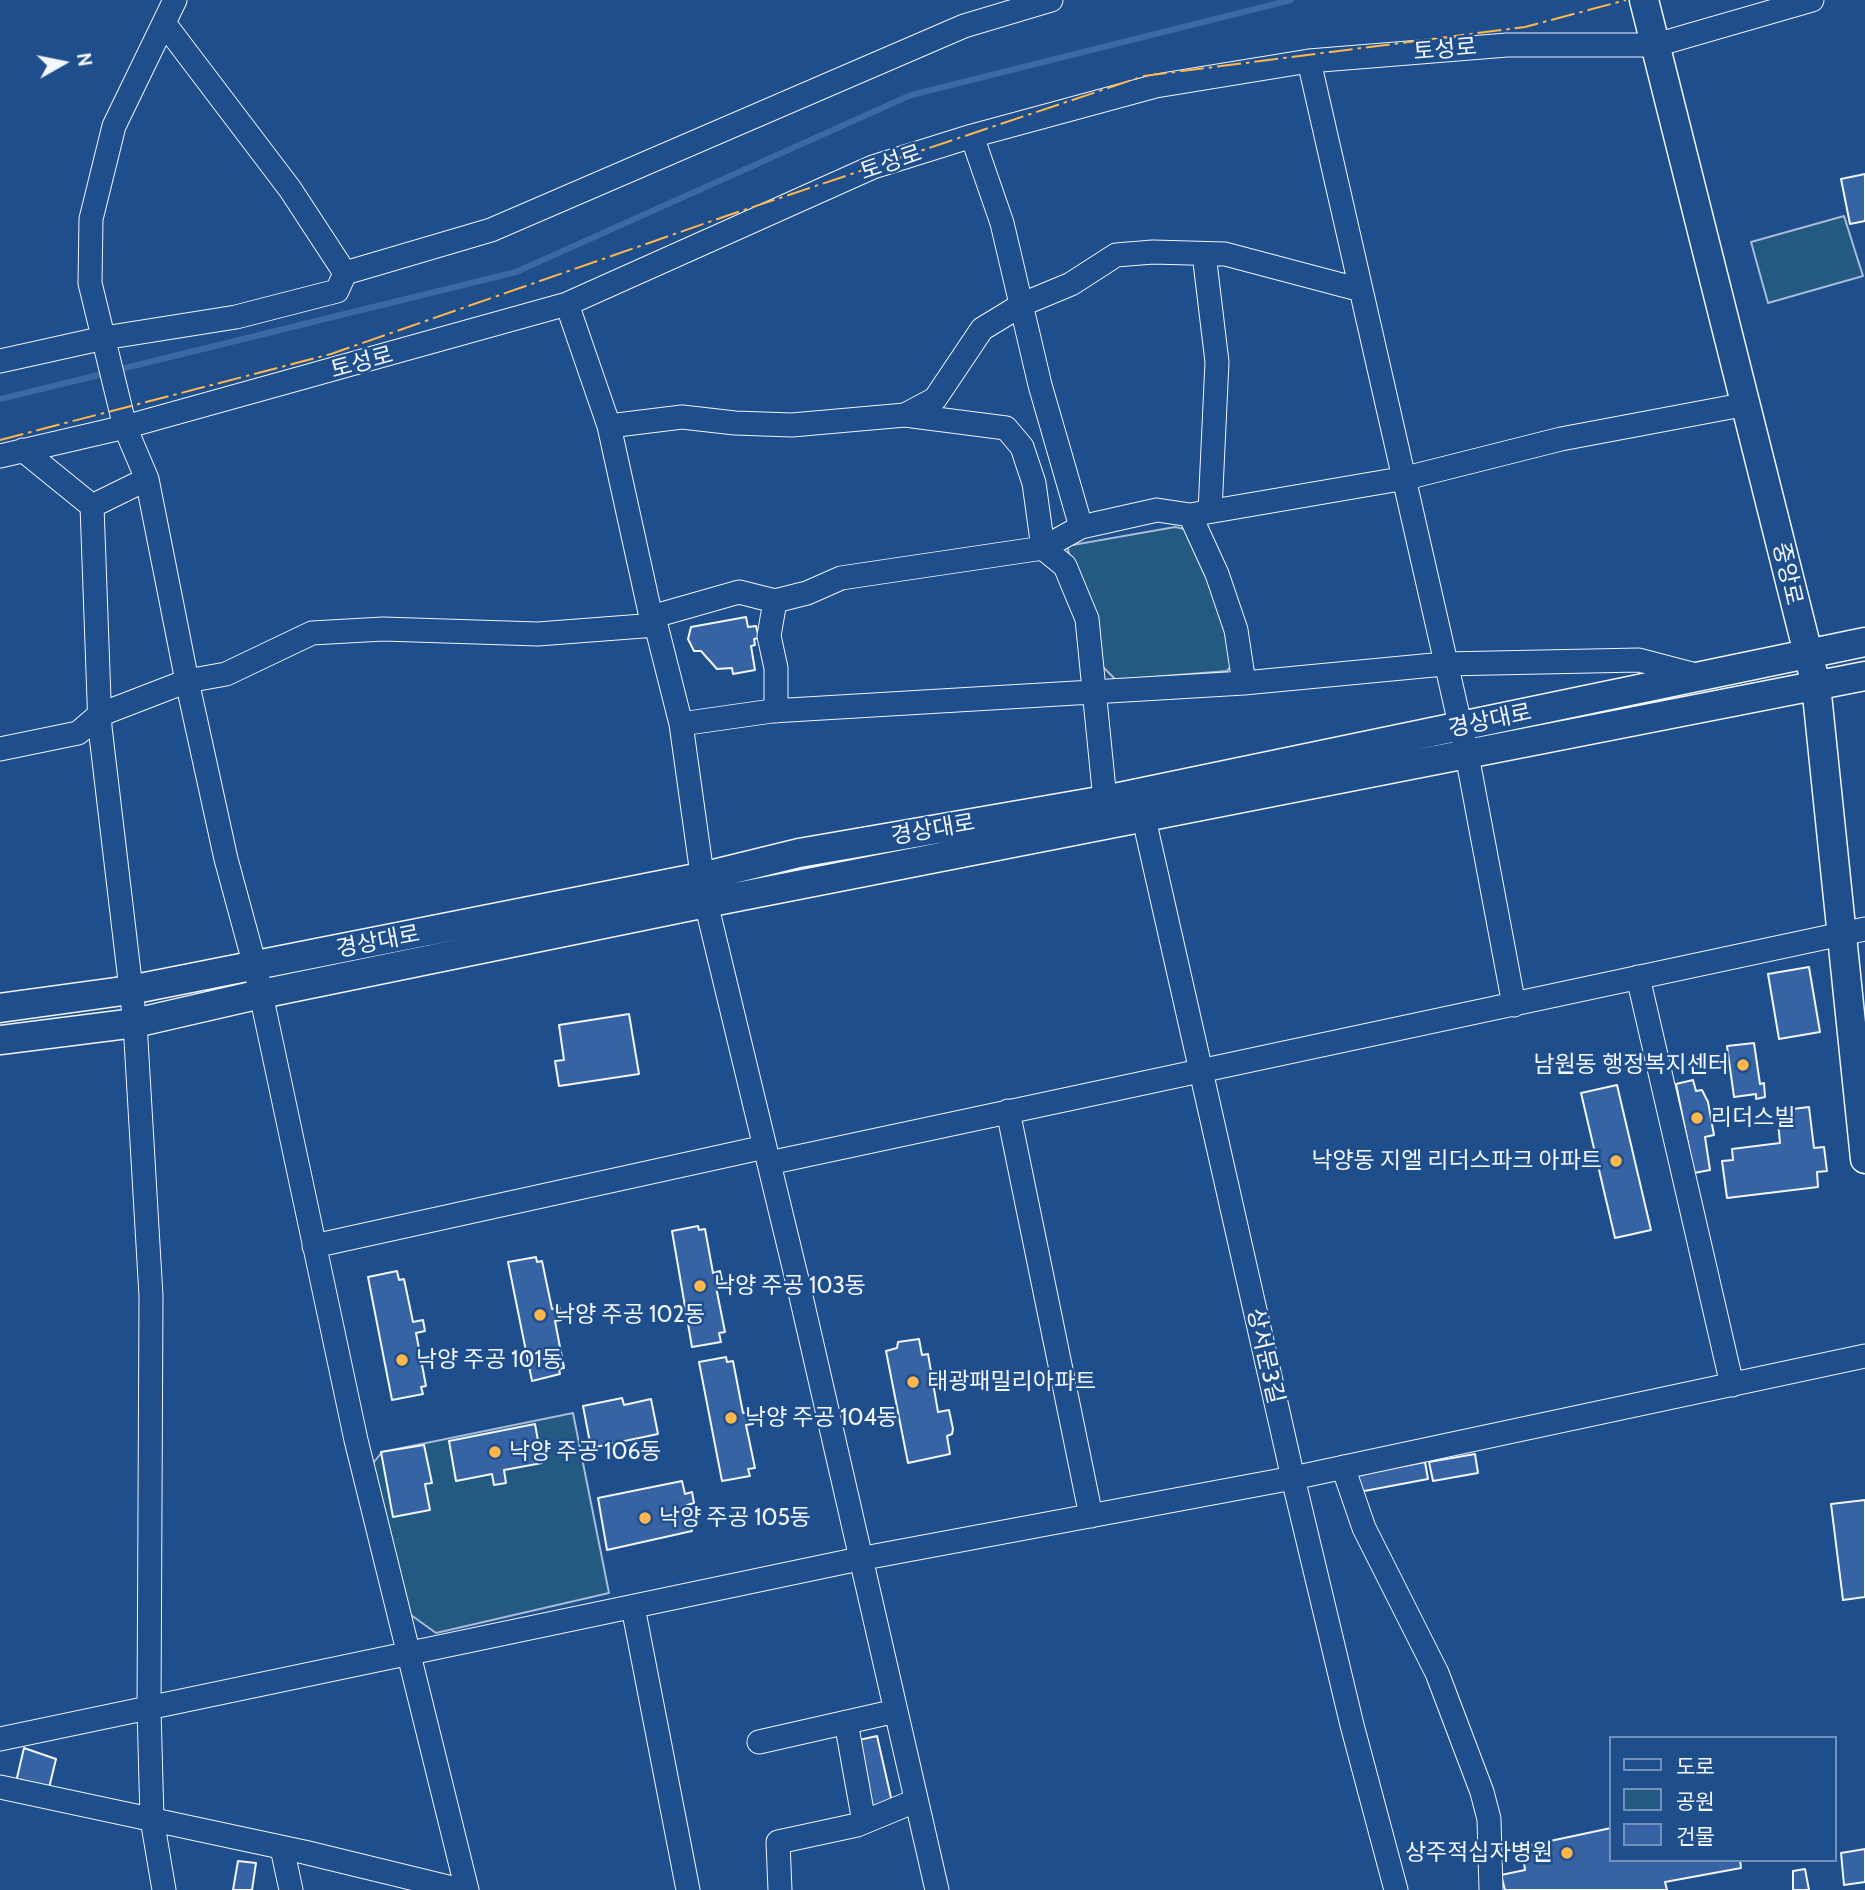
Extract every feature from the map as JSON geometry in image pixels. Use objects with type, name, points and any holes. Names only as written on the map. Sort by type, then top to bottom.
[{"type":"main road","name":"중앙로","points":[[1643,0],[1816,685],[1853,932],[1865,1159]]},
{"type":"main road","name":"경상대로","points":[[0,1040],[135,1023],[261,994],[704,890],[799,853],[1105,800],[1865,642]]},
{"type":"main road","name":"경상대로","points":[[0,1008],[130,990],[255,966],[704,890],[1144,819],[1865,676]]},
{"type":"street","points":[[175,0],[114,126],[91,219],[90,283],[124,421],[147,479],[226,859],[255,966],[314,1246],[407,1654],[467,1890]]},
{"type":"street","points":[[0,361],[104,338],[236,317],[337,291],[345,273],[491,230],[964,26],[1052,0]]},
{"type":"street","name":"토성로","points":[[0,456],[124,421],[444,340],[567,303],[873,167],[972,136],[1156,86],[1309,61],[1507,45],[1656,45],[1812,0]]},
{"type":"street","points":[[164,23],[290,189],[345,273]]},
{"type":"street","points":[[1309,61],[1360,290],[1406,478],[1444,664],[1467,755],[1514,1005]]},
{"type":"street","points":[[972,136],[1002,223],[1040,386],[1081,527]]},
{"type":"street","points":[[1204,254],[1217,362],[1200,513],[1236,629],[1244,683]]},
{"type":"street","points":[[905,415],[935,399],[982,329],[1023,304],[1071,284],[1116,255],[1225,254],[1360,290]]},
{"type":"street","points":[[567,303],[609,426],[653,621],[681,724],[704,890],[937,1890]]},
{"type":"street","points":[[0,749],[78,733],[99,715],[187,681],[226,674],[312,633],[383,629],[538,634],[653,621],[739,592],[775,601],[807,593],[841,578],[1043,548],[1081,527],[1157,510],[1200,513],[1406,478],[1561,439],[1746,404]]},
{"type":"street","points":[[609,426],[682,417],[734,424],[792,425],[905,415],[1006,428],[1022,447],[1034,483],[1043,548],[1065,566],[1087,619],[1105,800]]},
{"type":"street","points":[[23,450],[92,506],[99,715],[135,1023],[151,1296],[149,1709],[152,1819],[164,1890]]},
{"type":"street","points":[[92,506],[147,479]]},
{"type":"street","points":[[775,601],[769,636],[776,668],[776,711]]},
{"type":"street","points":[[681,724],[776,711],[1244,683],[1444,664],[1639,660],[1701,676]]},
{"type":"street","name":"상서문3길","points":[[1144,819],[1293,1478],[1349,1713],[1396,1890]]},
{"type":"street","points":[[314,1246],[767,1155],[1008,1111],[1853,932]]},
{"type":"street","points":[[1638,977],[1732,1385]]},
{"type":"street","points":[[1008,1111],[1091,1516]]},
{"type":"street","points":[[0,1739],[859,1559],[1293,1478],[1865,1356]]},
{"type":"street","points":[[1343,1467],[1364,1528],[1437,1674],[1482,1791],[1489,1819],[1491,1890]]},
{"type":"street","points":[[633,1607],[688,1890]]},
{"type":"street","points":[[759,1742],[896,1711]]},
{"type":"street","points":[[846,1723],[864,1822]]},
{"type":"street","points":[[0,1787],[460,1890]]},
{"type":"street","points":[[780,1890],[778,1842],[864,1822],[915,1801]]},
{"type":"street","points":[[282,1848],[291,1890]]},
{"type":"green space","points":[[1844,216],[1863,276],[1768,303],[1751,242]]},
{"type":"green space","points":[[1175,527],[1189,530],[1214,582],[1236,659],[1227,671],[1116,680],[1098,662],[1067,546]]},
{"type":"green space","points":[[573,1413],[609,1593],[436,1633],[404,1610],[370,1467],[382,1452]]},
{"type":"building","points":[[1865,174],[1865,221],[1850,224],[1841,179]]},
{"type":"building","points":[[746,617],[748,627],[756,626],[759,638],[754,639],[755,645],[751,646],[755,670],[733,674],[732,668],[717,669],[701,651],[694,651],[688,639],[691,627]]},
{"type":"building","points":[[1809,967],[1820,1032],[1779,1039],[1768,974]]},
{"type":"building","points":[[629,1014],[639,1074],[559,1086],[555,1061],[564,1060],[559,1025]]},
{"type":"building","name":"남원동 행정복지센터","points":[[1754,1043],[1760,1084],[1764,1083],[1765,1097],[1756,1099],[1756,1094],[1734,1097],[1727,1046]]},
{"type":"building","name":"리더스빌","points":[[1693,1080],[1696,1091],[1702,1090],[1708,1102],[1714,1135],[1705,1137],[1710,1170],[1694,1173],[1676,1084]]},
{"type":"building","name":"낙양동 지엘 리더스파크 아파트","points":[[1617,1085],[1651,1230],[1615,1238],[1581,1093]]},
{"type":"building","points":[[1809,1107],[1814,1148],[1824,1147],[1827,1171],[1817,1172],[1818,1187],[1727,1198],[1722,1161],[1733,1160],[1732,1149],[1780,1143],[1777,1111]]},
{"type":"building","name":"낙양 주공 103동","points":[[698,1226],[699,1230],[705,1229],[713,1273],[720,1271],[723,1285],[716,1287],[725,1332],[719,1333],[721,1342],[692,1347],[672,1231]]},
{"type":"building","name":"낙양 주공 102동","points":[[536,1257],[537,1262],[542,1261],[552,1309],[560,1308],[561,1320],[555,1321],[564,1368],[559,1369],[560,1374],[532,1381],[508,1262]]},
{"type":"building","name":"낙양 주공 101동","points":[[397,1271],[399,1280],[404,1279],[413,1322],[423,1320],[425,1331],[416,1333],[426,1386],[421,1387],[423,1394],[392,1400],[368,1277]]},
{"type":"building","name":"태광패밀리아파트","points":[[919,1339],[922,1355],[928,1354],[938,1412],[949,1410],[953,1429],[952,1434],[947,1436],[950,1454],[908,1463],[886,1351],[897,1348],[898,1342]]},
{"type":"building","name":"낙양 주공 104동","points":[[726,1357],[727,1362],[733,1361],[743,1413],[750,1412],[753,1424],[746,1425],[755,1468],[748,1469],[750,1476],[722,1481],[699,1362]]},
{"type":"building","points":[[622,1398],[624,1405],[651,1399],[658,1434],[591,1448],[583,1406]]},
{"type":"building","name":"낙양 주공 106동","points":[[535,1424],[542,1463],[504,1470],[506,1483],[494,1485],[492,1474],[456,1481],[449,1441]]},
{"type":"building","points":[[424,1445],[432,1483],[425,1484],[430,1510],[393,1517],[381,1452]]},
{"type":"building","points":[[1475,1454],[1478,1473],[1433,1481],[1429,1462]]},
{"type":"building","points":[[1425,1462],[1428,1479],[1359,1492],[1357,1475]]},
{"type":"building","name":"낙양 주공 105동","points":[[682,1481],[685,1494],[692,1492],[694,1503],[687,1505],[692,1531],[607,1550],[598,1498]]},
{"type":"building","points":[[1865,1500],[1865,1597],[1843,1600],[1831,1504]]},
{"type":"building","points":[[877,1736],[892,1802],[868,1807],[859,1740]]},
{"type":"building","points":[[24,1748],[56,1759],[48,1792],[16,1782]]},
{"type":"building","name":"상주적십자병원","points":[[1610,1828],[1610,1862],[1740,1862],[1741,1868],[1665,1882],[1667,1890],[1505,1890],[1501,1875],[1525,1870],[1522,1847]]},
{"type":"building","points":[[1865,1849],[1865,1882],[1844,1885],[1841,1853]]},
{"type":"building","points":[[238,1861],[256,1863],[252,1890],[233,1890]]},
{"type":"building","points":[[1805,1869],[1809,1890],[1793,1890],[1793,1871]]},
{"type":"waterway","points":[[117,370],[516,272],[911,95],[1291,0]]},
{"type":"waterway","points":[[0,399],[107,373]]},
{"type":"power","points":[[0,440],[331,354],[729,215],[1144,76],[1525,27],[1626,0]]},
{"type":"place","name":"남원동 행정복지센터","points":[[1743,1065]]},
{"type":"place","name":"리더스빌","points":[[1697,1118]]},
{"type":"place","name":"낙양동 지엘 리더스파크 아파트","points":[[1616,1161]]},
{"type":"place","name":"낙양 주공 103동","points":[[700,1286]]},
{"type":"place","name":"낙양 주공 102동","points":[[540,1315]]},
{"type":"place","name":"낙양 주공 101동","points":[[402,1360]]},
{"type":"place","name":"태광패밀리아파트","points":[[913,1382]]},
{"type":"place","name":"낙양 주공 104동","points":[[731,1418]]},
{"type":"place","name":"낙양 주공 106동","points":[[495,1452]]},
{"type":"place","name":"낙양 주공 105동","points":[[645,1518]]},
{"type":"place","name":"상주적십자병원","points":[[1567,1853]]}]
